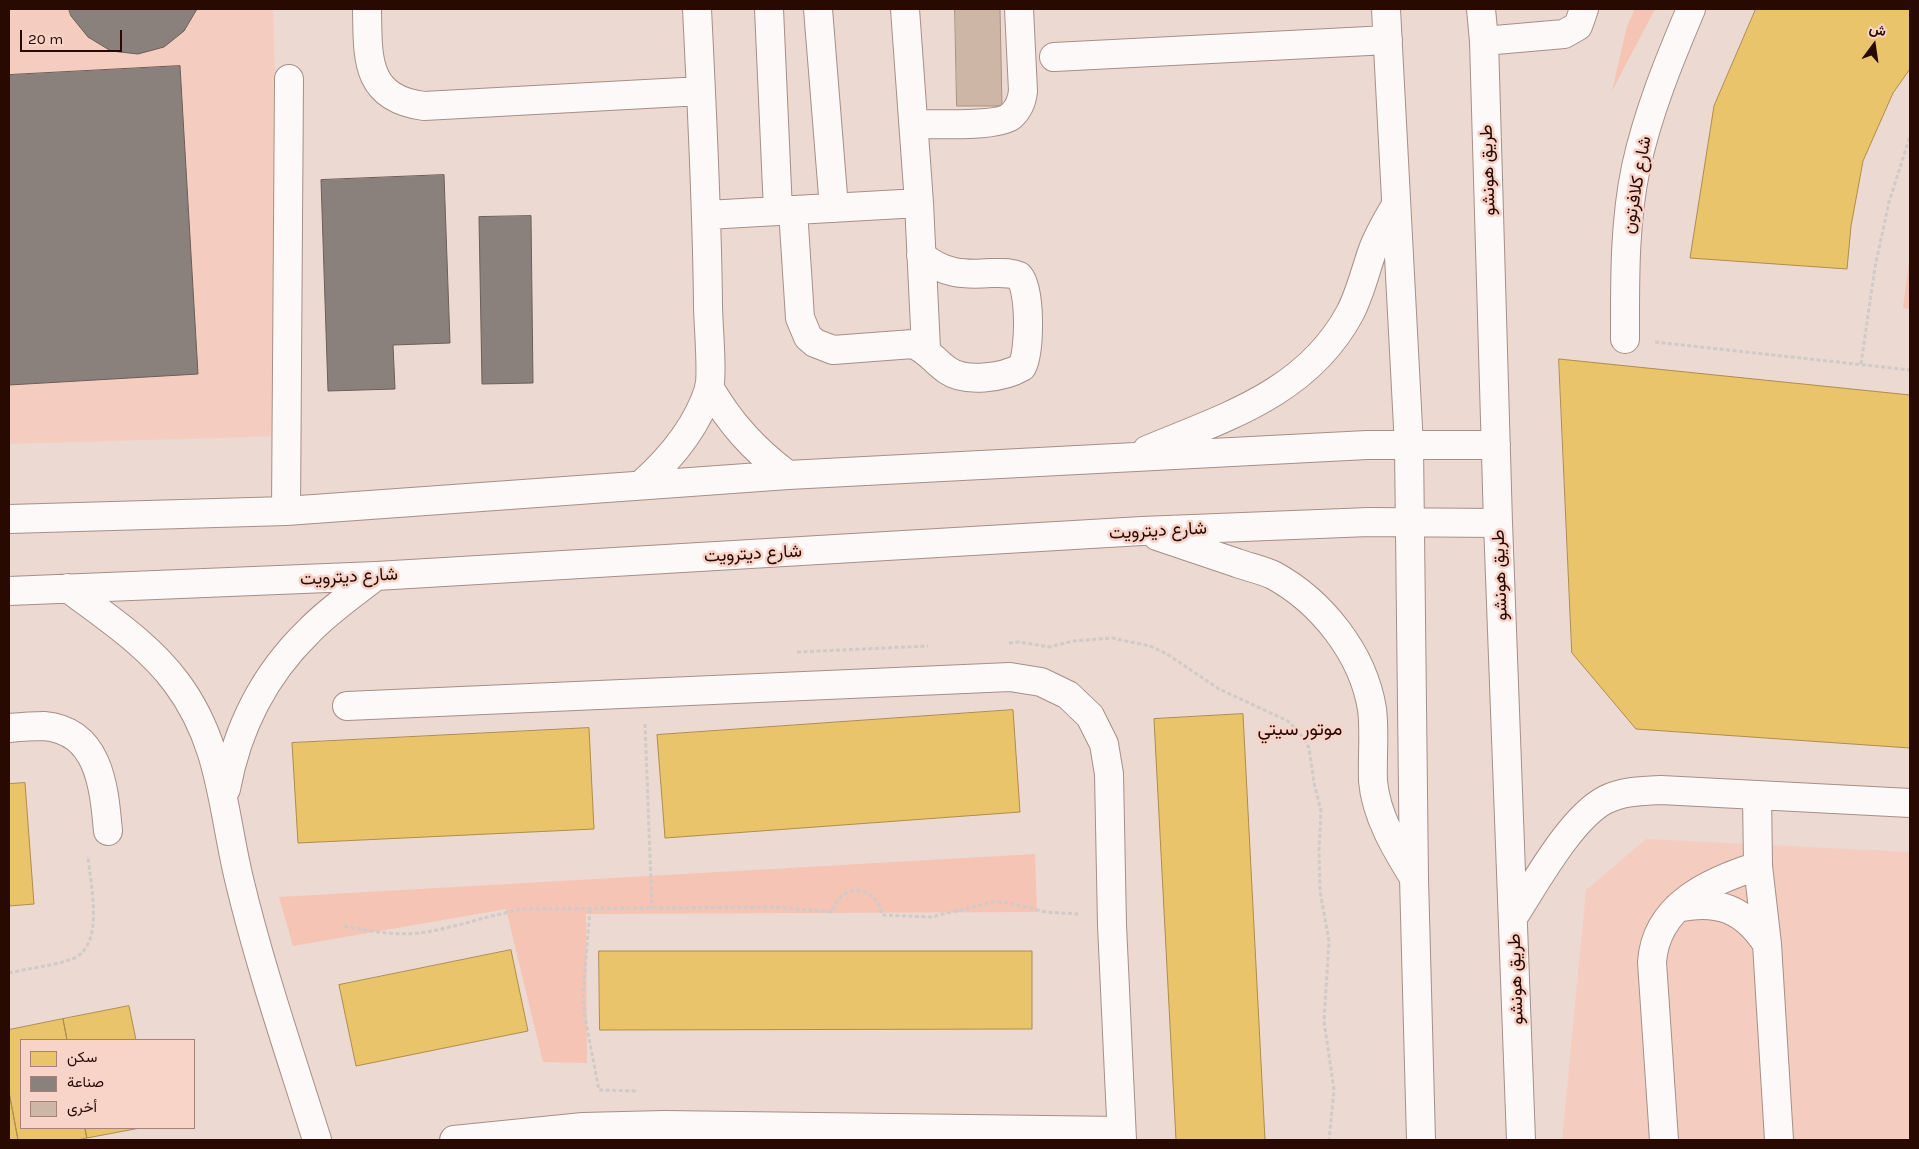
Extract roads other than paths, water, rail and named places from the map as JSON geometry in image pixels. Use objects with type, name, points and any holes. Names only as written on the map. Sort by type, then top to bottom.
[{"type":"street","points":[[367,9],[367,51],[375,78],[383,89],[409,104],[424,106],[701,91]]},
{"type":"street","points":[[642,484],[663,465],[680,443],[696,418],[710,387],[707,215],[696,9]]},
{"type":"street","points":[[769,9],[785,211],[800,318],[808,337],[819,346],[833,350],[914,344],[926,349],[948,371],[966,377],[1006,374],[1022,367],[1027,351],[1026,289],[1023,282],[1012,273],[953,274],[942,270],[921,255]]},
{"type":"street","points":[[818,9],[834,208]]},
{"type":"street","points":[[905,9],[919,203],[926,349]]},
{"type":"street","points":[[914,124],[996,122],[1011,116],[1017,110],[1022,102],[1023,91],[1019,9]]},
{"type":"street","points":[[1386,9],[1409,446],[1414,878],[1421,1140]]},
{"type":"street","name":"طريق هونشو","points":[[1481,9],[1484,41],[1498,523],[1521,1140]]},
{"type":"street","points":[[1484,41],[1564,34],[1578,26],[1584,9]]},
{"type":"street","name":"شارع كلافرتون","points":[[1625,339],[1625,253],[1636,168],[1659,85],[1691,9]]},
{"type":"street","points":[[1054,57],[1388,40]]},
{"type":"street","points":[[286,511],[290,79]]},
{"type":"street","points":[[707,215],[919,203]]},
{"type":"street","points":[[1130,457],[1243,410],[1271,396],[1296,378],[1319,357],[1351,312],[1373,250],[1396,205]]},
{"type":"street","points":[[710,387],[726,415],[745,438],[788,474]]},
{"type":"street","points":[[9,498],[19,519],[286,511],[788,474],[1367,444],[1409,446],[1496,445]]},
{"type":"street","name":"شارع ديترويت","points":[[9,591],[376,576],[1142,531],[1369,522],[1498,523]]},
{"type":"street","points":[[1142,531],[1272,575],[1300,593],[1324,615],[1346,644],[1362,675],[1372,709],[1373,783],[1382,819],[1398,853],[1414,878]]},
{"type":"street","points":[[224,798],[230,767],[240,736],[252,707],[268,679],[287,654],[309,631],[376,576]]},
{"type":"street","points":[[68,588],[148,651],[177,682],[199,718],[215,757],[248,914],[317,1140]]},
{"type":"street","points":[[347,706],[644,695],[1010,677],[1041,682],[1068,695],[1090,716],[1104,744],[1109,774],[1112,925],[1122,1135],[664,1125],[583,1127],[454,1140]]},
{"type":"street","points":[[9,728],[45,726],[63,731],[78,741],[91,754],[99,769],[108,831]]},
{"type":"street","points":[[1514,916],[1582,816],[1606,800],[1632,792],[1661,790],[1910,804]]},
{"type":"street","points":[[1757,795],[1758,866],[1767,944],[1779,1140]]},
{"type":"street","points":[[1664,1140],[1652,962],[1653,948],[1658,933],[1665,921],[1677,908],[1708,885],[1758,866]]},
{"type":"street","points":[[1677,908],[1695,904],[1730,909],[1745,918],[1758,930],[1767,944]]},
{"type":"district","name":"موتور سيتي","points":[[1300,730]]}]
